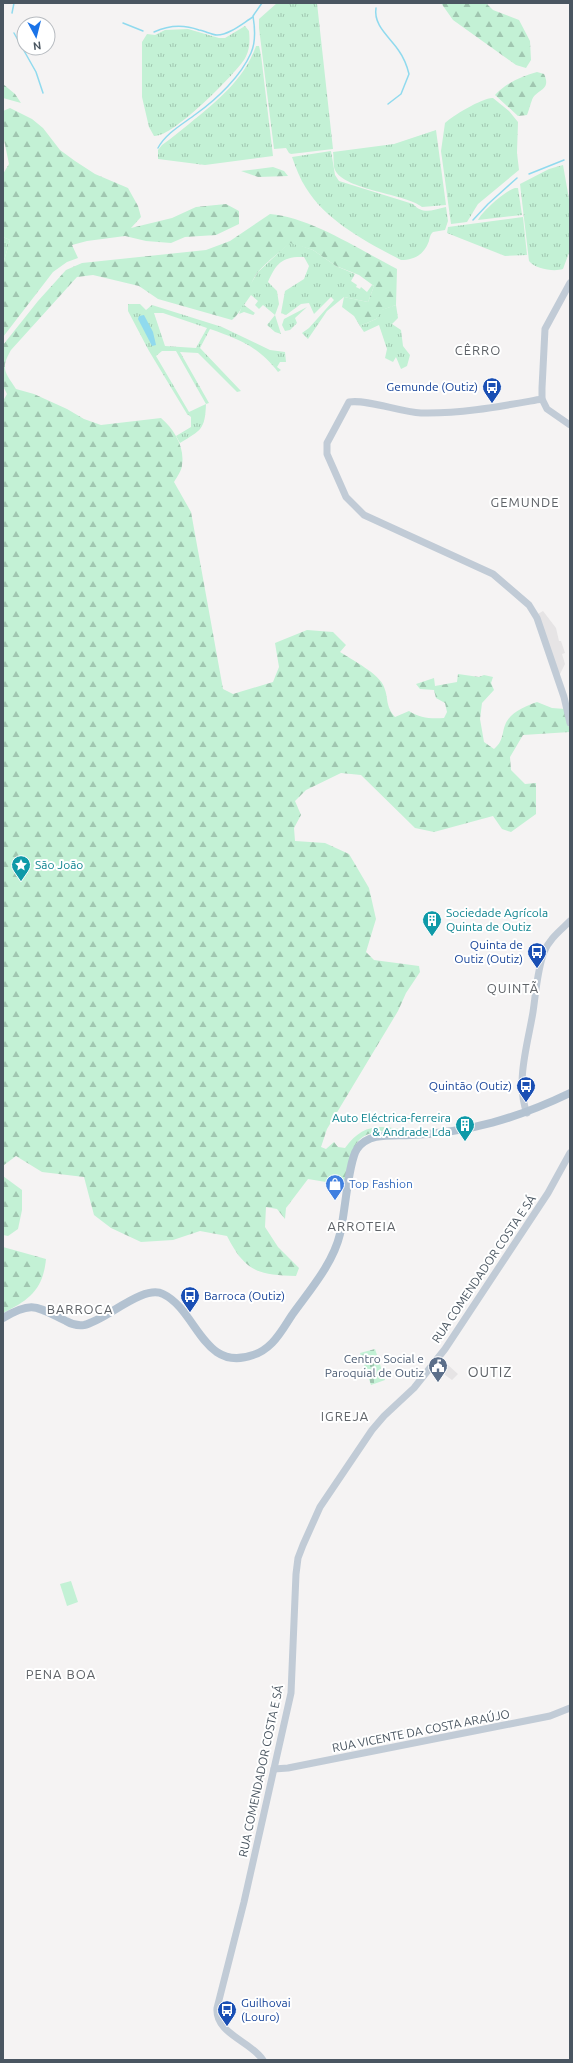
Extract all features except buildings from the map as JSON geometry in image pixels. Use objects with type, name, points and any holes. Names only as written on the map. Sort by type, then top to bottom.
[{"type":"main road","points":[[570,283],[545,329],[542,399],[547,409],[570,425]]},
{"type":"main road","points":[[542,399],[449,414],[419,413],[360,402],[349,402],[327,443],[327,454],[346,496],[364,515],[493,574],[529,605],[537,618],[564,697],[570,723]]},
{"type":"main road","points":[[527,1113],[523,1099],[523,1074],[544,951],[550,941],[570,921]]},
{"type":"main road","points":[[3,1318],[19,1309],[29,1306],[43,1310],[73,1324],[82,1325],[100,1318],[140,1296],[157,1292],[165,1295],[176,1304],[204,1341],[216,1352],[227,1357],[239,1358],[256,1354],[274,1341],[325,1266],[337,1245],[354,1158],[362,1143],[377,1137],[431,1134],[504,1120],[527,1113],[570,1093]]},
{"type":"main road","name":"RUA COMENDADOR COSTA E SÁ","points":[[263,2060],[258,2053],[220,2022],[217,2016],[218,2000],[244,1902],[292,1687],[297,1565],[300,1552],[316,1516],[372,1430],[422,1380],[445,1348],[548,1193],[570,1153]]},
{"type":"main road","name":"RUA VICENTE DA COSTA ARAÚJO","points":[[274,1769],[288,1768],[550,1716],[570,1708]]},
{"type":"shaded area","points":[[543,611],[556,628],[559,641],[561,641],[565,653],[562,654],[565,664],[559,676],[538,614]]},
{"type":"shaded area","points":[[442,1363],[447,1366],[448,1365],[458,1374],[452,1380],[437,1369]]},
{"type":"green space","points":[[277,3],[317,3],[333,149],[291,154],[286,148],[274,149],[259,19]]},
{"type":"green space","points":[[441,3],[486,3],[493,10],[519,20],[530,41],[531,60],[526,68],[516,65],[453,20]]},
{"type":"green space","points":[[245,26],[249,31],[249,46],[246,57],[238,68],[202,105],[174,127],[163,134],[154,136],[149,127],[142,97],[142,42],[147,34],[155,35],[165,30],[188,29],[219,38],[225,38]]},
{"type":"green space","points":[[256,46],[259,46],[261,55],[273,156],[205,165],[158,159],[158,150],[162,145],[219,99],[237,80],[251,58]]},
{"type":"green space","points":[[537,72],[544,74],[546,80],[545,87],[534,96],[527,115],[518,116],[495,95],[514,80]]},
{"type":"green space","points":[[3,84],[15,94],[21,103],[3,98]]},
{"type":"green space","points":[[493,98],[509,111],[518,122],[517,153],[519,170],[478,204],[467,222],[451,224],[441,151],[445,123],[454,116],[483,100]]},
{"type":"green space","points":[[10,108],[32,119],[43,128],[60,150],[75,161],[95,174],[128,188],[138,206],[141,217],[131,228],[172,218],[196,207],[226,204],[239,211],[239,224],[216,235],[185,237],[171,243],[146,241],[125,236],[87,241],[72,245],[78,258],[67,262],[53,272],[3,337],[3,264],[10,240],[3,237],[3,174],[9,164],[3,135],[3,111]]},
{"type":"green space","points":[[436,130],[446,205],[422,207],[414,202],[350,182],[341,177],[335,170],[333,152],[394,144]]},
{"type":"green space","points":[[331,151],[335,175],[339,181],[413,204],[420,210],[424,211],[446,207],[448,221],[445,230],[433,232],[427,246],[418,256],[401,260],[375,246],[336,221],[314,200],[302,181],[292,157]]},
{"type":"green space","points":[[563,165],[569,199],[570,250],[563,269],[550,270],[540,268],[529,261],[520,184],[549,169]]},
{"type":"green space","points":[[273,167],[284,171],[288,176],[258,177],[241,171]]},
{"type":"green space","points":[[515,188],[518,188],[522,215],[478,220],[494,202]]},
{"type":"green space","points":[[270,214],[285,216],[302,221],[351,244],[397,269],[396,305],[382,310],[376,319],[360,326],[354,316],[342,307],[344,297],[368,302],[374,286],[359,275],[336,266],[313,250],[290,243],[268,261],[257,273],[240,310],[232,320],[158,299],[139,286],[93,275],[77,277],[11,350],[5,366],[5,370],[9,378],[16,389],[34,394],[67,409],[84,419],[101,425],[161,418],[170,427],[178,439],[182,452],[182,467],[174,482],[191,512],[223,689],[233,694],[273,682],[279,667],[275,643],[307,630],[333,632],[346,645],[340,652],[371,672],[381,682],[384,687],[390,709],[395,717],[409,711],[425,718],[444,718],[447,712],[445,703],[436,698],[434,690],[420,689],[416,684],[434,678],[435,686],[457,682],[458,674],[479,677],[484,675],[493,677],[491,683],[494,690],[482,703],[480,719],[484,742],[494,749],[500,742],[505,725],[510,717],[521,709],[537,702],[552,708],[565,709],[570,732],[523,735],[510,757],[511,770],[525,784],[536,783],[536,814],[511,832],[502,829],[493,816],[434,832],[415,828],[361,775],[341,773],[306,790],[295,801],[301,815],[294,828],[295,841],[325,843],[349,854],[369,888],[376,919],[366,952],[374,960],[419,966],[420,972],[406,993],[398,1011],[327,1129],[321,1147],[326,1149],[334,1142],[338,1147],[345,1148],[356,1135],[362,1131],[375,1127],[399,1129],[397,1132],[371,1133],[363,1137],[357,1143],[353,1150],[344,1185],[308,1179],[286,1208],[285,1219],[277,1209],[266,1207],[265,1227],[278,1247],[299,1268],[296,1276],[271,1274],[254,1269],[246,1264],[240,1257],[227,1236],[200,1231],[173,1240],[141,1242],[111,1228],[94,1215],[84,1177],[42,1172],[16,1156],[4,1165],[3,1169],[3,401],[7,394],[3,386],[3,345],[38,301],[66,270],[82,263],[206,250],[230,241]]},
{"type":"green space","points":[[523,217],[527,255],[505,256],[447,233],[448,227]]},
{"type":"green space","points":[[3,237],[10,240],[3,264]]},
{"type":"green space","points":[[290,242],[313,250],[336,266],[355,274],[351,281],[357,285],[356,287],[360,289],[361,287],[367,292],[372,285],[374,286],[368,302],[344,297],[327,311],[308,339],[302,333],[309,328],[334,300],[331,297],[314,314],[309,303],[301,304],[286,315],[281,313],[285,291],[304,279],[309,266],[304,257],[285,259],[277,265],[268,282],[277,291],[279,304],[275,315],[263,305],[259,309],[255,305],[258,301],[251,295],[244,305],[255,313],[253,315],[244,312],[239,314],[250,285],[258,272]]},
{"type":"green space","points":[[128,304],[140,304],[146,310],[152,305],[222,327],[270,350],[285,352],[286,362],[280,362],[277,367],[281,370],[278,372],[271,363],[256,350],[239,340],[210,329],[200,348],[241,391],[237,392],[198,353],[180,352],[209,403],[206,404],[203,424],[197,432],[180,443],[176,436],[191,427],[191,417],[187,414],[149,351],[128,311]],"holes":[[[154,313],[163,313],[207,328],[196,348],[165,346]],[[162,351],[176,351],[206,404],[189,412],[156,356]]]},
{"type":"green space","points":[[396,305],[398,318],[392,324],[401,330],[403,346],[410,355],[407,366],[401,369],[396,357],[393,362],[385,358],[387,349],[379,325],[364,332],[360,326],[376,319],[381,310]]},
{"type":"green space","points":[[307,307],[295,318],[297,323],[290,330],[285,331],[282,325],[284,319]]},
{"type":"green space","points":[[275,315],[281,334],[275,332],[267,325]]},
{"type":"green space","points":[[3,1176],[22,1190],[22,1210],[18,1229],[8,1236],[3,1235]]},
{"type":"green space","points":[[3,1247],[46,1259],[42,1279],[33,1293],[3,1313]]},
{"type":"green space","points":[[375,1349],[385,1380],[371,1385],[360,1353]]},
{"type":"green space","points":[[71,1581],[78,1602],[67,1606],[60,1584]]},
{"type":"water","points":[[144,315],[153,332],[156,345],[152,346],[138,319],[139,316]]},
{"type":"waterway","points":[[12,13],[14,3]]},
{"type":"waterway","points":[[158,148],[170,133],[220,94],[247,62],[254,44],[255,30],[253,16],[262,3]]},
{"type":"waterway","points":[[376,8],[377,20],[383,31],[401,54],[409,74],[401,94],[388,104]]},
{"type":"waterway","points":[[154,32],[165,28],[182,26],[215,35],[222,34],[231,31],[253,17]]},
{"type":"waterway","points":[[123,23],[143,31]]},
{"type":"waterway","points":[[14,33],[36,72],[43,93]]},
{"type":"waterway","points":[[529,174],[564,160]]},
{"type":"waterway","points":[[473,220],[488,204],[517,178]]},
{"type":"place","name":"Gemunde (Outiz)","points":[[492,404]]},
{"type":"place","name":"São João","points":[[21,882]]},
{"type":"place","name":"Sociedade Agrícola Quinta de Outiz","points":[[432,937]]},
{"type":"place","name":"Quinta de Outiz (Outiz)","points":[[537,969]]},
{"type":"place","name":"Quintão (Outiz)","points":[[526,1103]]},
{"type":"place","name":"Auto Eléctrica-ferreira & Andrade Lda","points":[[465,1142]]},
{"type":"place","name":"Top Fashion","points":[[335,1201]]},
{"type":"place","name":"Barroca (Outiz)","points":[[190,1313]]},
{"type":"place","name":"Centro Social e Paroquial de Outiz","points":[[438,1383]]},
{"type":"place","name":"Guilhovai (Louro)","points":[[227,2027]]},
{"type":"district","name":"CÊRRO","points":[[478,350]]},
{"type":"district","name":"GEMUNDE","points":[[525,502]]},
{"type":"district","name":"QUINTÃ","points":[[513,988]]},
{"type":"district","name":"ARROTEIA","points":[[362,1226]]},
{"type":"district","name":"BARROCA","points":[[80,1309]]},
{"type":"district","name":"OUTIZ","points":[[490,1372]]},
{"type":"district","name":"IGREJA","points":[[345,1416]]},
{"type":"district","name":"PENA BOA","points":[[61,1674]]}]
